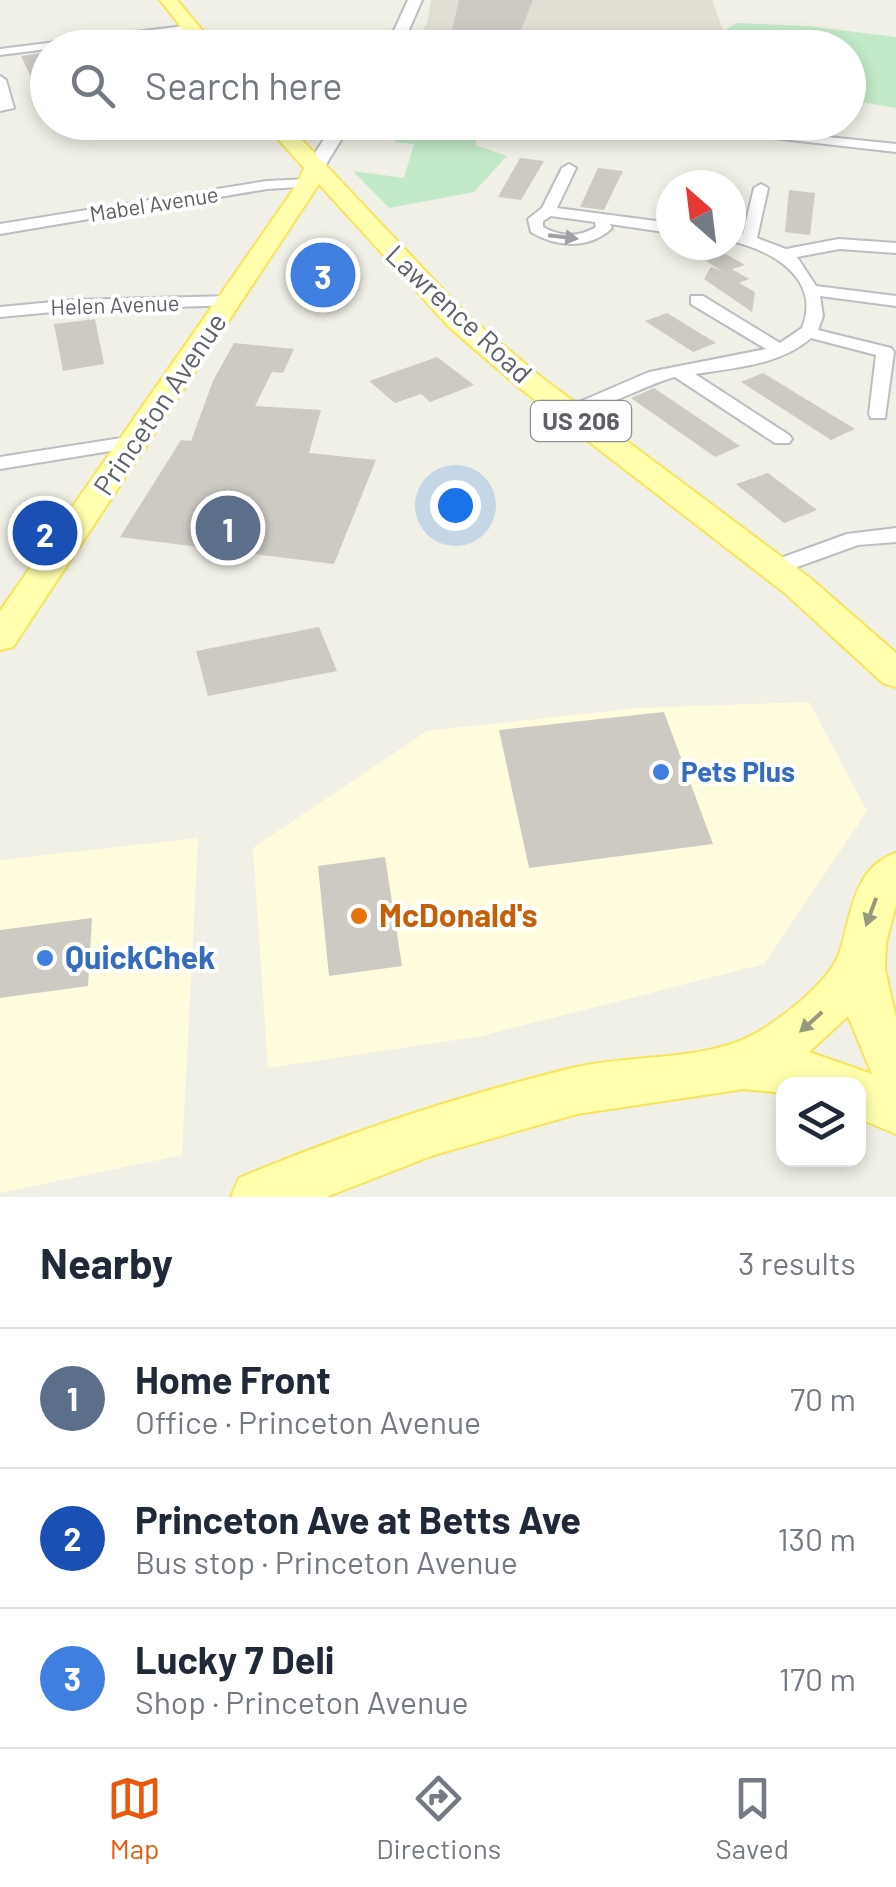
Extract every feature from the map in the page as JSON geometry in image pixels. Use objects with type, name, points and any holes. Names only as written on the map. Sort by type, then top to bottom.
[{"type":"main road","points":[[168,0],[192,28]]},
{"type":"main road","points":[[401,30],[415,0]]},
{"type":"main road","name":"Lawrence Road","points":[[286,140],[312,175],[356,215],[458,322],[845,624],[896,674]]},
{"type":"main road","points":[[312,175],[333,140]]},
{"type":"main road","name":"Princeton Avenue","points":[[0,638],[231,302],[312,175]]},
{"type":"main road","points":[[274,236],[312,210],[333,208],[356,215]]},
{"type":"main road","points":[[896,871],[869,914],[861,960],[868,1009],[896,1070]]},
{"type":"main road","points":[[744,1066],[802,1031],[840,995],[861,960]]},
{"type":"main road","points":[[258,1197],[434,1130],[577,1090],[744,1066],[791,1070],[816,1077]]},
{"type":"main road","points":[[866,1096],[896,1110]]},
{"type":"street","points":[[176,30],[192,28]]},
{"type":"street","points":[[0,52],[30,48]]},
{"type":"street","points":[[0,80],[10,106],[0,107]]},
{"type":"street","points":[[817,140],[896,148]]},
{"type":"street","points":[[548,212],[569,168]]},
{"type":"street","name":"Mabel Avenue","points":[[0,229],[312,175]]},
{"type":"street","points":[[746,224],[761,188]]},
{"type":"street","points":[[601,218],[601,232],[584,239],[563,240],[536,229],[535,219],[548,212],[601,218],[656,226]]},
{"type":"street","points":[[570,413],[618,390],[677,370],[780,350],[807,332],[815,312],[805,273],[786,254],[746,240]]},
{"type":"street","points":[[786,254],[840,244],[896,248]]},
{"type":"street","points":[[810,290],[896,301]]},
{"type":"street","points":[[697,300],[780,350]]},
{"type":"street","name":"Helen Avenue","points":[[0,312],[74,305],[231,302]]},
{"type":"street","points":[[807,332],[885,352],[878,414]]},
{"type":"street","points":[[677,370],[782,439]]},
{"type":"street","points":[[0,464],[134,442]]},
{"type":"street","points":[[775,568],[855,539],[896,535]]},
{"type":"shaded area","points":[[431,0],[712,0],[723,30],[422,30]]},
{"type":"shaded area","points":[[809,702],[867,811],[764,964],[482,1036],[268,1068],[253,848],[427,731],[637,708]]},
{"type":"shaded area","points":[[198,838],[182,1155],[0,1193],[0,860]]},
{"type":"green space","points":[[737,23],[839,30],[725,30]]},
{"type":"green space","points":[[866,33],[896,37],[896,108],[866,103]]},
{"type":"green space","points":[[476,140],[475,145],[507,156],[474,192],[389,208],[353,171],[404,178],[414,144],[394,142]]},
{"type":"building","points":[[459,0],[533,0],[521,30],[452,30]]},
{"type":"building","points":[[30,55],[30,75],[21,56]]},
{"type":"building","points":[[520,158],[544,161],[521,200],[498,197]]},
{"type":"building","points":[[598,168],[623,171],[604,210],[580,207]]},
{"type":"building","points":[[789,190],[815,193],[810,235],[785,232]]},
{"type":"building","points":[[736,260],[745,265],[732,269],[749,279],[739,283],[755,292],[752,312],[704,279],[711,267],[722,271],[706,261]]},
{"type":"building","points":[[667,313],[716,343],[693,352],[645,321]]},
{"type":"building","points":[[95,319],[104,364],[63,371],[54,324]]},
{"type":"building","points":[[234,343],[294,349],[283,373],[272,372],[255,406],[321,410],[309,453],[376,460],[334,564],[120,537],[181,440],[191,441],[213,381]]},
{"type":"building","points":[[437,357],[474,385],[430,402],[421,394],[395,403],[369,381]]},
{"type":"building","points":[[763,373],[855,429],[831,440],[741,382]]},
{"type":"building","points":[[654,388],[740,446],[715,457],[631,398]]},
{"type":"building","points":[[768,473],[817,510],[784,523],[736,484]]},
{"type":"building","points":[[319,627],[337,671],[208,696],[196,651]]},
{"type":"building","points":[[664,712],[713,844],[529,868],[499,730]]},
{"type":"building","name":"McDonald's","points":[[385,857],[402,966],[329,976],[318,866]]},
{"type":"building","name":"QuickChek","points":[[92,918],[88,986],[0,998],[0,930]]},
{"type":"place","name":"Lucky 7 Deli","points":[[323,275]]},
{"type":"place","name":"Home Front","points":[[228,528]]},
{"type":"place","name":"Princeton Ave at Betts Ave","points":[[45,533]]},
{"type":"place","name":"Pets Plus","points":[[661,772]]},
{"type":"place","name":"McDonald's","points":[[359,916]]},
{"type":"place","name":"QuickChek","points":[[45,958]]}]
